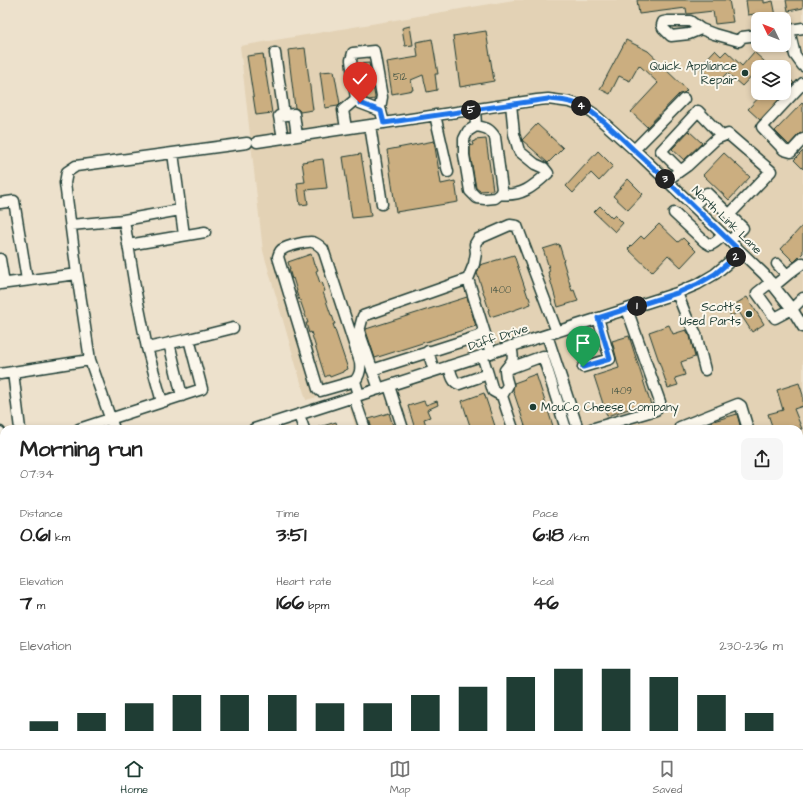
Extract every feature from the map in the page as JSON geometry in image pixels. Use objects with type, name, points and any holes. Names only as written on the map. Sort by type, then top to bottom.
[{"type":"street","points":[[791,30],[803,28]]},
{"type":"street","points":[[701,29],[739,41],[742,37],[751,36]]},
{"type":"street","points":[[791,42],[795,55],[803,66]]},
{"type":"street","points":[[381,111],[360,103],[356,99],[351,60],[354,53],[374,52],[382,97],[380,108],[381,111],[384,123]]},
{"type":"street","points":[[275,53],[284,116]]},
{"type":"street","points":[[803,83],[762,127],[784,150],[791,152],[803,139]]},
{"type":"street","points":[[346,128],[343,110],[356,99]]},
{"type":"street","name":"North Link Lane","points":[[71,226],[65,184],[67,172],[76,166],[297,136],[548,99],[570,102],[582,106],[594,114],[764,274],[802,323]]},
{"type":"street","points":[[634,150],[684,99]]},
{"type":"street","points":[[500,194],[517,194],[528,189],[548,173],[544,168],[535,164],[519,150],[514,134],[511,104]]},
{"type":"street","points":[[475,109],[476,126]]},
{"type":"street","points":[[680,170],[661,151],[698,111],[722,136]]},
{"type":"street","points":[[282,138],[279,116],[294,114],[297,136]]},
{"type":"street","points":[[435,115],[448,172]]},
{"type":"street","points":[[370,125],[382,204]]},
{"type":"street","points":[[476,126],[492,131],[495,137],[502,189],[500,194],[495,198],[477,198],[470,191],[464,155],[464,139],[468,131],[476,126]]},
{"type":"street","points":[[666,181],[687,166],[716,139],[728,134],[771,171],[729,215]]},
{"type":"street","points":[[173,153],[184,235]]},
{"type":"street","points":[[674,213],[710,245],[743,228],[707,193],[693,206]]},
{"type":"street","points":[[0,203],[14,201],[27,280]]},
{"type":"street","points":[[113,425],[90,360],[71,226],[124,220],[180,210]]},
{"type":"street","points":[[124,220],[147,348],[162,402]]},
{"type":"street","points":[[512,425],[502,396],[493,391],[488,374],[485,334],[468,279],[474,264],[476,253],[475,244],[478,239],[510,225],[517,226],[552,333],[577,425]]},
{"type":"street","points":[[128,244],[204,232]]},
{"type":"street","points":[[320,391],[355,381],[359,376],[361,369],[323,249],[313,242],[307,242],[283,248],[279,252],[278,257],[324,407]]},
{"type":"street","name":"Duff Drive","points":[[267,425],[677,293],[698,284],[715,274],[741,252]]},
{"type":"street","points":[[0,259],[2,283],[77,274]]},
{"type":"street","points":[[803,263],[787,275],[757,293],[774,318],[792,309],[803,298]]},
{"type":"street","points":[[777,264],[787,275]]},
{"type":"street","points":[[379,389],[360,331],[363,316],[468,279]]},
{"type":"street","points":[[677,293],[687,318],[696,334],[705,370]]},
{"type":"street","points":[[605,425],[656,410],[660,402],[627,309]]},
{"type":"street","points":[[583,367],[610,359],[598,318]]},
{"type":"street","points":[[147,348],[233,328]]},
{"type":"street","points":[[372,370],[485,334]]},
{"type":"street","points":[[90,425],[202,389],[189,339]]},
{"type":"street","points":[[169,343],[182,396]]},
{"type":"street","points":[[502,396],[508,385],[505,370],[514,357],[512,346]]},
{"type":"street","points":[[428,352],[434,371]]},
{"type":"street","points":[[505,370],[542,356],[565,425]]},
{"type":"street","points":[[0,374],[90,360]]},
{"type":"street","points":[[449,366],[454,380],[459,384],[488,374]]},
{"type":"street","points":[[13,372],[20,425]]},
{"type":"street","points":[[355,381],[356,396],[364,425]]},
{"type":"street","points":[[389,386],[402,425]]},
{"type":"street","points":[[686,425],[738,404],[741,406],[747,425]]},
{"type":"street","points":[[298,415],[302,425]]},
{"type":"shaded area","points":[[514,0],[803,0],[803,425],[355,425],[344,390],[306,400],[263,251],[240,46]]},
{"type":"building","points":[[637,0],[729,0],[733,22],[715,24],[713,11],[687,14],[686,8],[639,14]]},
{"type":"building","points":[[746,0],[764,0],[764,3],[773,1],[775,12],[751,12],[751,15],[748,15]]},
{"type":"building","points":[[786,0],[803,0],[803,8],[788,11]]},
{"type":"building","points":[[410,26],[413,45],[405,46],[402,28]]},
{"type":"building","points":[[486,31],[494,81],[460,87],[453,36]]},
{"type":"building","points":[[432,39],[438,74],[435,74],[437,90],[427,92],[423,75],[411,80],[413,90],[392,94],[387,62],[418,57],[416,42]]},
{"type":"building","points":[[626,40],[648,51],[687,90],[684,93],[679,94],[647,127],[631,112],[658,83],[639,65],[630,81],[619,76],[610,94],[600,89]]},
{"type":"building","points":[[305,48],[313,110],[300,112],[295,108],[288,50]]},
{"type":"building","points":[[715,50],[721,56],[726,51],[742,66],[754,52],[763,60],[751,60],[751,76],[742,86],[727,73],[716,84],[699,67]]},
{"type":"building","points":[[263,54],[272,113],[256,115],[247,56]]},
{"type":"building","points":[[369,63],[375,99],[369,100],[362,96],[358,64]]},
{"type":"building","points":[[334,71],[340,104],[338,106],[325,108],[320,72]]},
{"type":"building","points":[[756,100],[778,100],[760,120],[748,109]]},
{"type":"building","points":[[803,102],[803,132],[799,134],[789,145],[775,131]]},
{"type":"building","points":[[537,124],[563,148],[548,163],[522,140]]},
{"type":"building","points":[[689,131],[702,143],[684,160],[672,149]]},
{"type":"building","points":[[486,139],[493,190],[480,191],[476,188],[470,146],[473,145],[472,142],[475,140]]},
{"type":"building","points":[[434,141],[441,184],[455,181],[458,202],[396,212],[387,150]]},
{"type":"building","points":[[598,151],[613,166],[599,181],[591,173],[573,193],[566,186]]},
{"type":"building","points":[[803,151],[803,169],[794,160]]},
{"type":"building","points":[[724,153],[750,177],[729,200],[703,175]]},
{"type":"building","points":[[361,154],[371,216],[352,218],[343,157]]},
{"type":"building","points":[[323,159],[327,188],[306,190],[308,204],[300,205],[297,183],[305,182],[302,162]]},
{"type":"building","points":[[628,179],[643,194],[628,210],[613,196]]},
{"type":"building","points":[[600,206],[612,218],[615,215],[623,223],[615,232],[594,212]]},
{"type":"building","points":[[659,224],[678,242],[683,238],[696,251],[681,267],[668,255],[652,272],[628,249],[641,236],[644,239]]},
{"type":"building","points":[[803,225],[803,253],[794,262],[781,249]]},
{"type":"building","points":[[559,244],[572,291],[574,290],[578,301],[558,307],[548,272],[550,271],[543,249]]},
{"type":"building","points":[[311,254],[314,265],[316,265],[318,270],[316,271],[320,283],[322,282],[325,291],[323,292],[335,324],[333,324],[348,369],[330,377],[329,375],[325,377],[311,332],[309,333],[306,323],[308,323],[289,269],[288,262]]},
{"type":"building","points":[[514,255],[531,304],[490,317],[477,273],[480,265]]},
{"type":"building","points":[[467,297],[476,326],[375,358],[366,329]]},
{"type":"building","name":"Scott's Used Parts","points":[[747,297],[764,324],[752,332],[739,312],[731,316],[727,309]]},
{"type":"building","points":[[669,325],[673,334],[686,330],[690,336],[695,357],[681,362],[685,375],[675,378],[678,385],[668,388],[649,332]]},
{"type":"building","points":[[629,336],[651,405],[645,407],[644,404],[607,416],[594,376],[619,368],[612,341]]},
{"type":"building","name":"MouCo Cheese Company","points":[[536,374],[553,425],[525,425],[513,390],[514,383]]},
{"type":"building","points":[[799,383],[803,395],[803,406],[794,409],[800,425],[772,425],[768,414],[783,410],[777,390]]},
{"type":"building","points":[[484,393],[495,425],[470,425],[462,401]]},
{"type":"building","points":[[424,401],[426,405],[437,401],[438,405],[427,410],[430,417],[424,419],[426,425],[414,425],[408,406]]},
{"type":"building","points":[[389,413],[393,425],[371,425],[369,419]]},
{"type":"building","points":[[737,414],[740,425],[702,425]]},
{"type":"building","points":[[336,422],[337,425],[326,425]]},
{"type":"place","name":"Quick Appliance Repair","points":[[745,73]]},
{"type":"place","name":"Scott's Used Parts","points":[[749,314]]},
{"type":"place","name":"MouCo Cheese Company","points":[[533,407]]},
{"type":"route","points":[[360,103],[381,111],[384,123],[548,99],[570,102],[582,106],[604,122],[741,252],[715,274],[698,284],[677,293],[598,318],[610,359],[583,367]]}]
